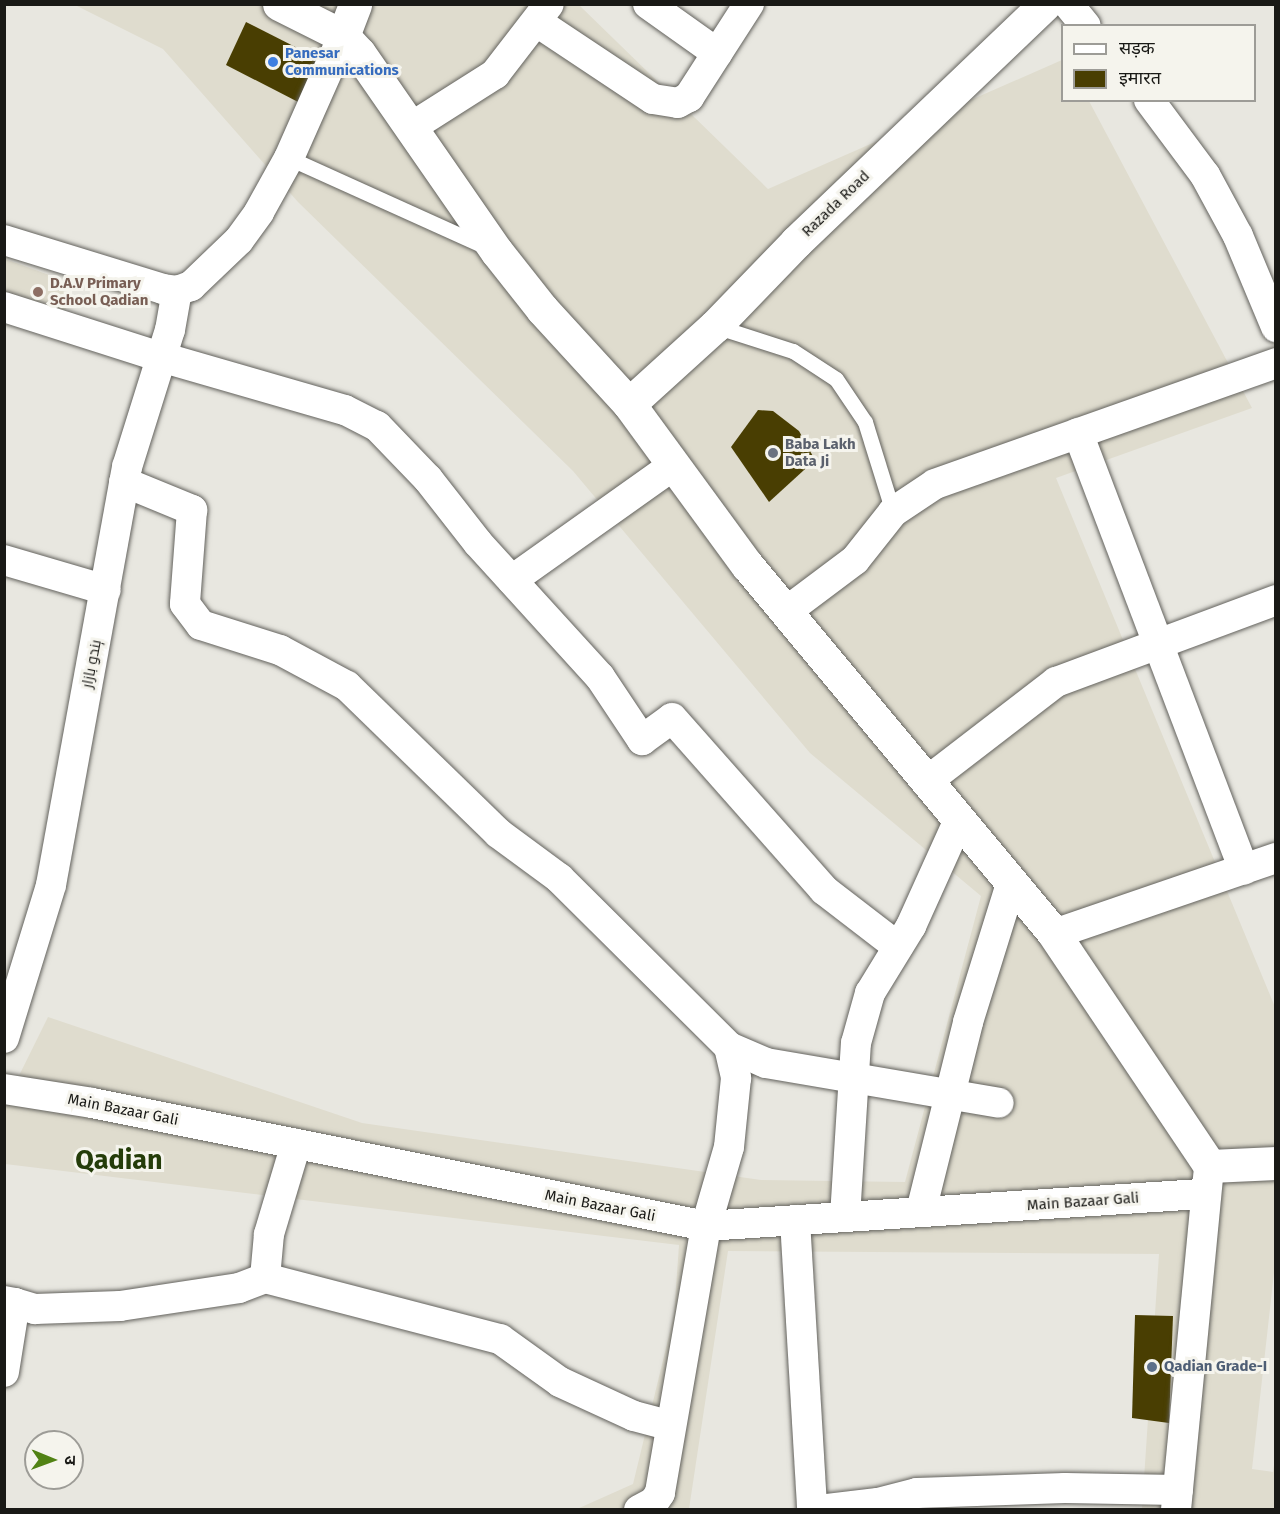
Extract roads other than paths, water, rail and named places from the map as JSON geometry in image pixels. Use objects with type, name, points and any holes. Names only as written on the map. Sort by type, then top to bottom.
[{"type":"main road","points":[[279,4],[343,36],[497,252],[542,309],[629,404],[747,565],[958,822],[1054,934],[1207,1180],[1275,1163]]},
{"type":"main road","points":[[343,36],[355,4]]},
{"type":"main road","name":"Razada Road","points":[[629,404],[715,326],[796,242],[1045,4]]},
{"type":"street","points":[[648,4],[717,53]]},
{"type":"street","points":[[410,128],[495,74],[543,14],[653,99],[666,103],[689,97],[749,4]]},
{"type":"street","points":[[1068,4],[1084,24]]},
{"type":"street","points":[[4,240],[137,282],[177,291],[191,286],[239,240],[290,158],[343,36]]},
{"type":"street","points":[[1150,102],[1205,175],[1238,236],[1275,327]]},
{"type":"street","name":"ہندو بازار","points":[[4,1038],[51,885],[124,482],[133,441],[161,357],[177,291]]},
{"type":"street","points":[[4,307],[161,357],[345,410],[377,426],[428,479],[512,580],[600,677],[642,740],[672,718],[824,890],[898,947]]},
{"type":"street","points":[[787,611],[855,560],[893,512],[935,484],[1275,363]]},
{"type":"street","points":[[1078,433],[1160,642],[1244,869]]},
{"type":"street","points":[[512,580],[674,465]]},
{"type":"street","points":[[124,482],[192,510],[185,604],[201,625],[280,650],[347,686],[498,833],[559,878],[729,1047],[766,1063],[999,1103]]},
{"type":"street","points":[[4,560],[106,590]]},
{"type":"street","points":[[926,782],[1056,682],[1275,600]]},
{"type":"street","points":[[845,1216],[856,1043],[870,993],[898,947],[958,822]]},
{"type":"street","points":[[1054,934],[1275,858]]},
{"type":"street","points":[[921,1211],[950,1096],[1011,884]]},
{"type":"street","points":[[653,1507],[660,1492],[706,1226],[729,1147],[736,1078],[729,1047]]},
{"type":"street","name":"Main Bazaar Gali","points":[[4,1089],[296,1144],[706,1226],[921,1211],[1207,1180]]},
{"type":"street","points":[[265,1278],[269,1234],[296,1144]]},
{"type":"street","points":[[819,1509],[878,1503],[917,1493],[1065,1488],[1177,1500],[1207,1180]]},
{"type":"street","points":[[795,1220],[812,1509]]},
{"type":"street","points":[[4,1372],[10,1302],[35,1309],[120,1306],[239,1288],[265,1278],[500,1339],[560,1382],[634,1416],[671,1426]]},
{"type":"lane","points":[[290,158],[497,252]]},
{"type":"lane","points":[[715,326],[793,351],[836,379],[865,422],[893,512]]},
{"type":"place","name":"Panesar Communications","points":[[273,62]]},
{"type":"place","name":"D.A.V Primary School Qadian","points":[[38,292]]},
{"type":"place","name":"Baba Lakh Data Ji","points":[[773,453]]},
{"type":"place","name":"Qadian Grade-I","points":[[1152,1367]]},
{"type":"district","name":"Qadian","points":[[119,1161]]}]
